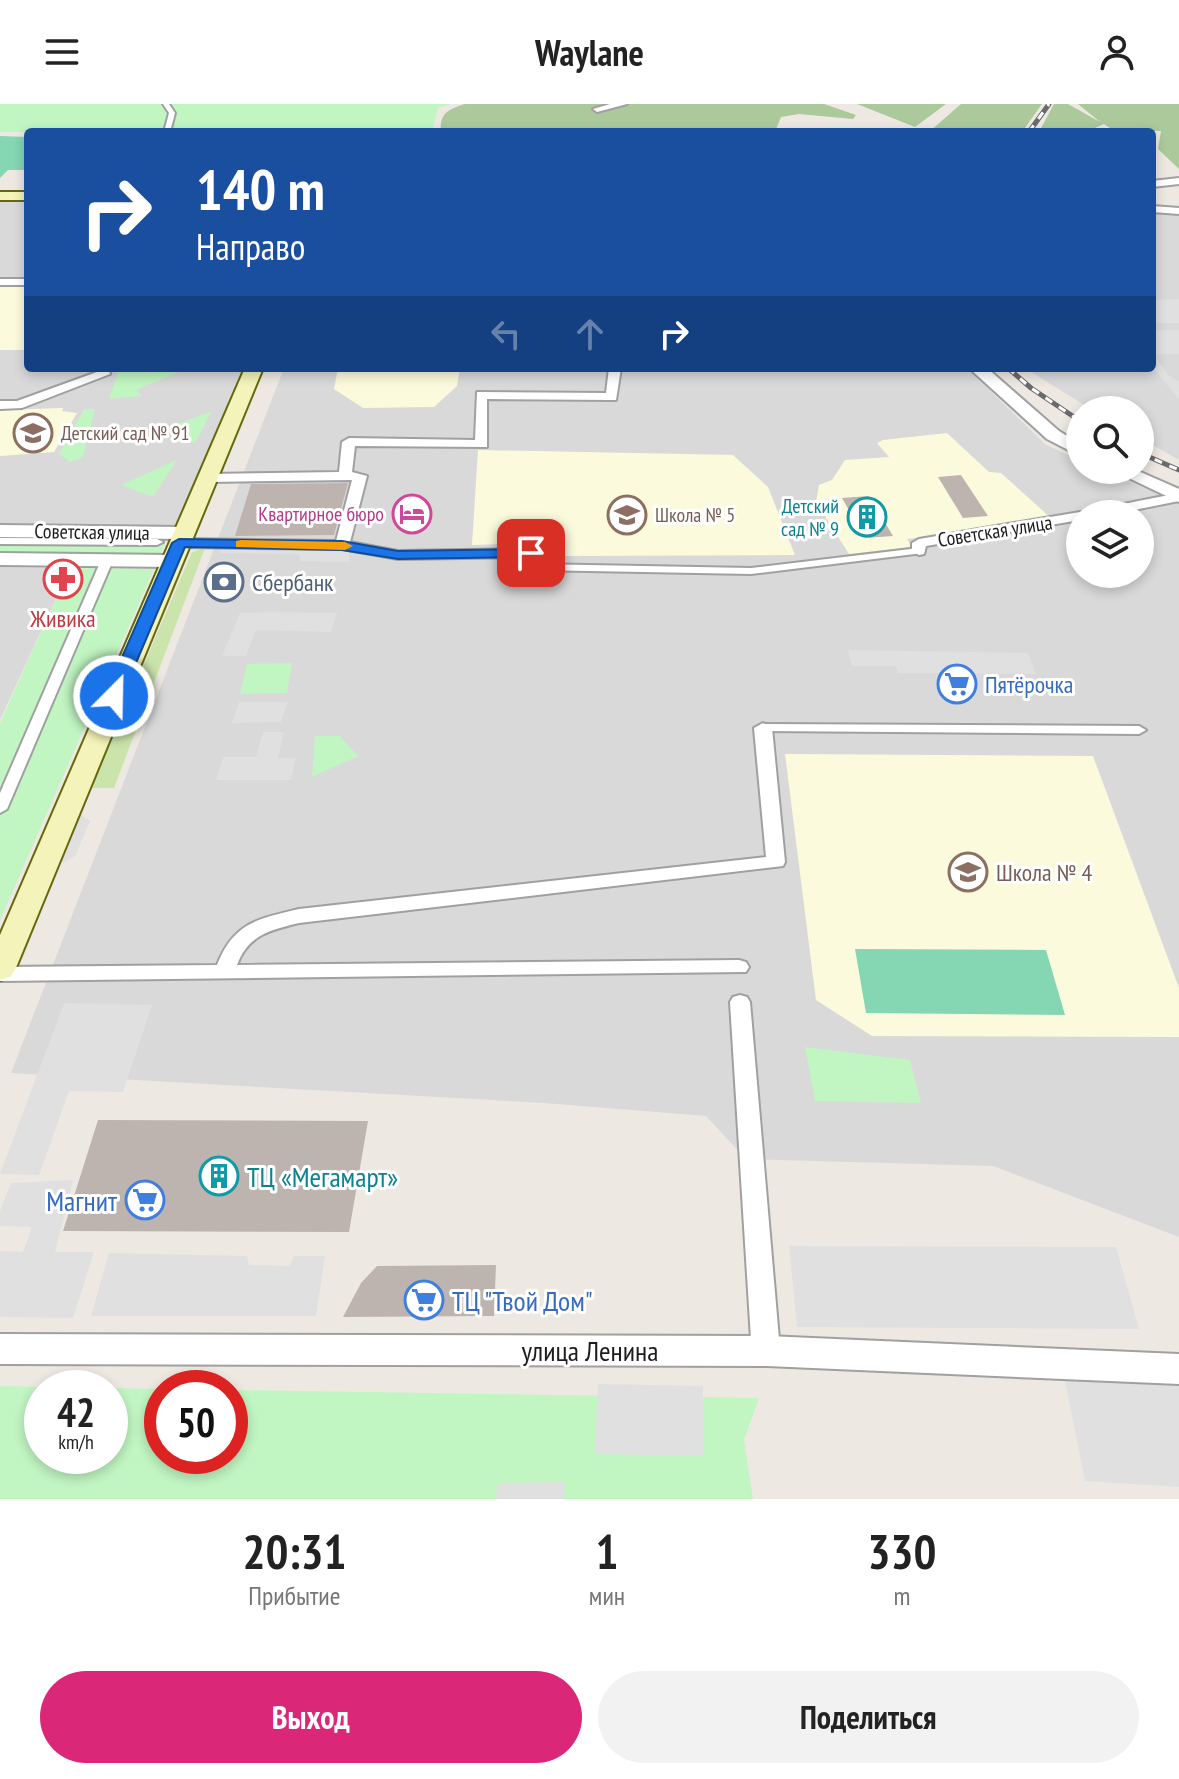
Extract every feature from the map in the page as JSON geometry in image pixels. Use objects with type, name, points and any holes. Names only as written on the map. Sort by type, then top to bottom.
[{"type":"main road","points":[[0,196],[24,196]]},
{"type":"main road","points":[[0,972],[173,545],[208,478],[252,372]]},
{"type":"street","points":[[166,104],[172,113],[168,128]]},
{"type":"street","points":[[597,109],[623,104]]},
{"type":"street","points":[[1156,184],[1179,181]]},
{"type":"street","points":[[1156,209],[1179,211]]},
{"type":"street","points":[[0,282],[24,282]]},
{"type":"street","points":[[0,405],[18,405],[103,372]]},
{"type":"street","points":[[345,476],[349,442],[482,444],[481,395],[612,397],[615,372]]},
{"type":"street","points":[[981,372],[1028,415],[1066,441]]},
{"type":"street","points":[[208,478],[360,476],[342,545]]},
{"type":"street","points":[[1151,484],[1179,497]]},
{"type":"street","points":[[1154,502],[1179,497]]},
{"type":"street","name":"Советская улица","points":[[919,551],[919,543],[1066,518]]},
{"type":"street","name":"Советская улица","points":[[0,531],[173,545]]},
{"type":"street","points":[[0,541],[342,545],[398,555],[531,553],[534,567],[751,571],[919,551]]},
{"type":"street","name":"Советская улица","points":[[0,559],[173,545]]},
{"type":"street","points":[[0,809],[105,565]]},
{"type":"street","points":[[224,972],[233,944],[255,927],[299,916],[776,862],[763,728],[1139,730]]},
{"type":"street","points":[[0,972],[739,967]]},
{"type":"street","points":[[740,1002],[767,1351]]},
{"type":"street","name":"улица Ленина","points":[[0,1349],[767,1351],[1179,1369]]},
{"type":"shaded area","points":[[0,199],[24,199],[24,372],[243,372],[175,528],[0,527]]},
{"type":"shaded area","points":[[1156,209],[1179,209],[1179,460],[1154,446],[1154,396],[1070,396],[1031,372],[1156,372]]},
{"type":"shaded area","points":[[0,283],[24,283],[24,350],[0,350]]},
{"type":"shaded area","points":[[1179,299],[1179,323],[1156,323],[1156,300]]},
{"type":"shaded area","points":[[1156,330],[1179,330],[1179,354],[1156,356]]},
{"type":"shaded area","points":[[1156,358],[1168,375],[1179,381],[1179,400],[1156,371]]},
{"type":"shaded area","points":[[282,372],[971,372],[1046,445],[1066,454],[1066,484],[1136,484],[1179,503],[1179,1237],[993,1166],[746,1159],[706,1116],[544,1103],[11,1073]]},
{"type":"shaded area","points":[[337,372],[459,372],[457,386],[434,407],[363,408],[334,389]]},
{"type":"shaded area","name":"Детский сад № 91","points":[[63,408],[62,411],[77,413],[54,452],[0,456],[0,410]]},
{"type":"shaded area","points":[[947,433],[989,472],[1001,473],[1053,520],[907,539],[912,547],[849,554],[816,502],[819,485],[832,480],[845,460],[889,457],[877,443],[883,440]]},
{"type":"shaded area","name":"Школа № 5","points":[[478,450],[733,455],[768,487],[795,555],[560,556],[529,543],[472,545]]},
{"type":"shaded area","points":[[220,547],[349,551],[349,562],[300,561],[299,554],[220,553]]},
{"type":"shaded area","points":[[0,567],[70,568],[0,720]]},
{"type":"shaded area","points":[[240,613],[337,613],[331,632],[256,630],[246,656],[222,656]]},
{"type":"shaded area","points":[[848,650],[1028,653],[1036,674],[898,673],[896,666],[852,666]]},
{"type":"shaded area","points":[[239,702],[288,702],[281,722],[232,723]]},
{"type":"shaded area","points":[[263,732],[284,732],[278,758],[296,758],[291,780],[216,780],[223,757],[256,757]]},
{"type":"shaded area","name":"Школа № 4","points":[[785,754],[1093,756],[1179,988],[1179,1037],[872,1036],[816,1000]]},
{"type":"shaded area","points":[[79,814],[90,821],[75,856],[58,865]]},
{"type":"shaded area","points":[[64,1003],[152,1005],[123,1092],[69,1091],[39,1175],[0,1174]]},
{"type":"shaded area","points":[[73,1180],[55,1252],[94,1252],[73,1318],[0,1317],[0,1251],[23,1252],[32,1227],[0,1226],[0,1211],[11,1183]]},
{"type":"shaded area","points":[[789,1246],[1116,1247],[1139,1329],[797,1327]]},
{"type":"shaded area","points":[[109,1253],[247,1256],[249,1265],[290,1266],[294,1256],[325,1256],[316,1316],[91,1316]]},
{"type":"shaded area","points":[[1064,1375],[1179,1379],[1179,1487],[1085,1481]]},
{"type":"shaded area","points":[[598,1384],[703,1386],[703,1456],[595,1454]]},
{"type":"shaded area","points":[[565,1482],[564,1499],[496,1499],[497,1483]]},
{"type":"green space","points":[[0,104],[451,104],[438,108],[433,128],[24,128],[24,132],[0,132]]},
{"type":"green space","points":[[465,104],[824,104],[856,115],[853,119],[799,114],[781,117],[776,128],[441,128],[443,116]]},
{"type":"green space","points":[[857,104],[946,104],[915,127]]},
{"type":"green space","points":[[961,104],[1042,104],[1025,128],[934,128]]},
{"type":"green space","points":[[1054,104],[1068,104],[1100,122],[1078,104],[1179,104],[1179,169],[1158,149],[1161,131],[1156,131],[1156,128],[1110,128],[1104,124],[1095,128],[1041,128]]},
{"type":"green space","points":[[0,136],[24,137],[24,170],[8,170],[0,178]]},
{"type":"green space","points":[[118,372],[179,372],[136,390],[142,396],[109,399]]},
{"type":"green space","points":[[84,409],[95,409],[83,457],[70,462],[59,454]]},
{"type":"green space","points":[[212,411],[195,443],[160,431]]},
{"type":"green space","points":[[177,460],[153,497],[121,485]]},
{"type":"green space","points":[[0,535],[163,538],[166,541],[160,554],[151,556],[0,554]]},
{"type":"green space","points":[[205,548],[114,788],[91,788],[192,552]]},
{"type":"green space","points":[[70,568],[154,569],[0,920],[0,723]]},
{"type":"green space","points":[[292,663],[287,693],[240,694],[247,664]]},
{"type":"green space","points":[[315,736],[340,736],[358,756],[312,777]]},
{"type":"green space","points":[[855,949],[1046,950],[1065,1015],[866,1013]]},
{"type":"green space","points":[[805,1047],[910,1060],[921,1103],[815,1101]]},
{"type":"green space","points":[[0,1386],[24,1386],[24,1474],[128,1474],[128,1388],[144,1389],[144,1474],[248,1474],[248,1390],[759,1398],[744,1440],[753,1499],[0,1499]]},
{"type":"building","points":[[961,475],[988,516],[963,518],[938,477]]},
{"type":"building","points":[[348,483],[334,535],[235,536],[251,484]]},
{"type":"building","name":"Детский сад № 9","points":[[869,496],[893,536],[865,538],[842,498]]},
{"type":"building","name":"ТЦ «Мегамарт»","points":[[98,1120],[368,1121],[349,1232],[63,1231]]},
{"type":"building","name":"ТЦ \"Твой Дом\"","points":[[496,1265],[494,1316],[343,1317],[361,1283],[377,1266]]},
{"type":"railway","points":[[1032,128],[1049,104]]},
{"type":"railway","points":[[1013,372],[1066,412]]},
{"type":"railway","points":[[1154,459],[1179,470]]},
{"type":"slow traffic","points":[[241,544],[345,546]]},
{"type":"place","name":"Детский сад № 91","points":[[33,433]]},
{"type":"place","name":"Квартирное бюро","points":[[412,514]]},
{"type":"place","name":"Школа № 5","points":[[627,515]]},
{"type":"place","name":"Детский сад № 9","points":[[867,517]]},
{"type":"place","name":"Живика","points":[[63,579]]},
{"type":"place","name":"Сбербанк","points":[[224,582]]},
{"type":"place","name":"Пятёрочка","points":[[957,684]]},
{"type":"place","name":"Школа № 4","points":[[968,872]]},
{"type":"place","name":"ТЦ «Мегамарт»","points":[[219,1176]]},
{"type":"place","name":"Магнит","points":[[145,1200]]},
{"type":"place","name":"ТЦ \"Твой Дом\"","points":[[424,1300]]},
{"type":"route","points":[[114,696],[179,543],[342,545],[398,555],[531,553]]}]
